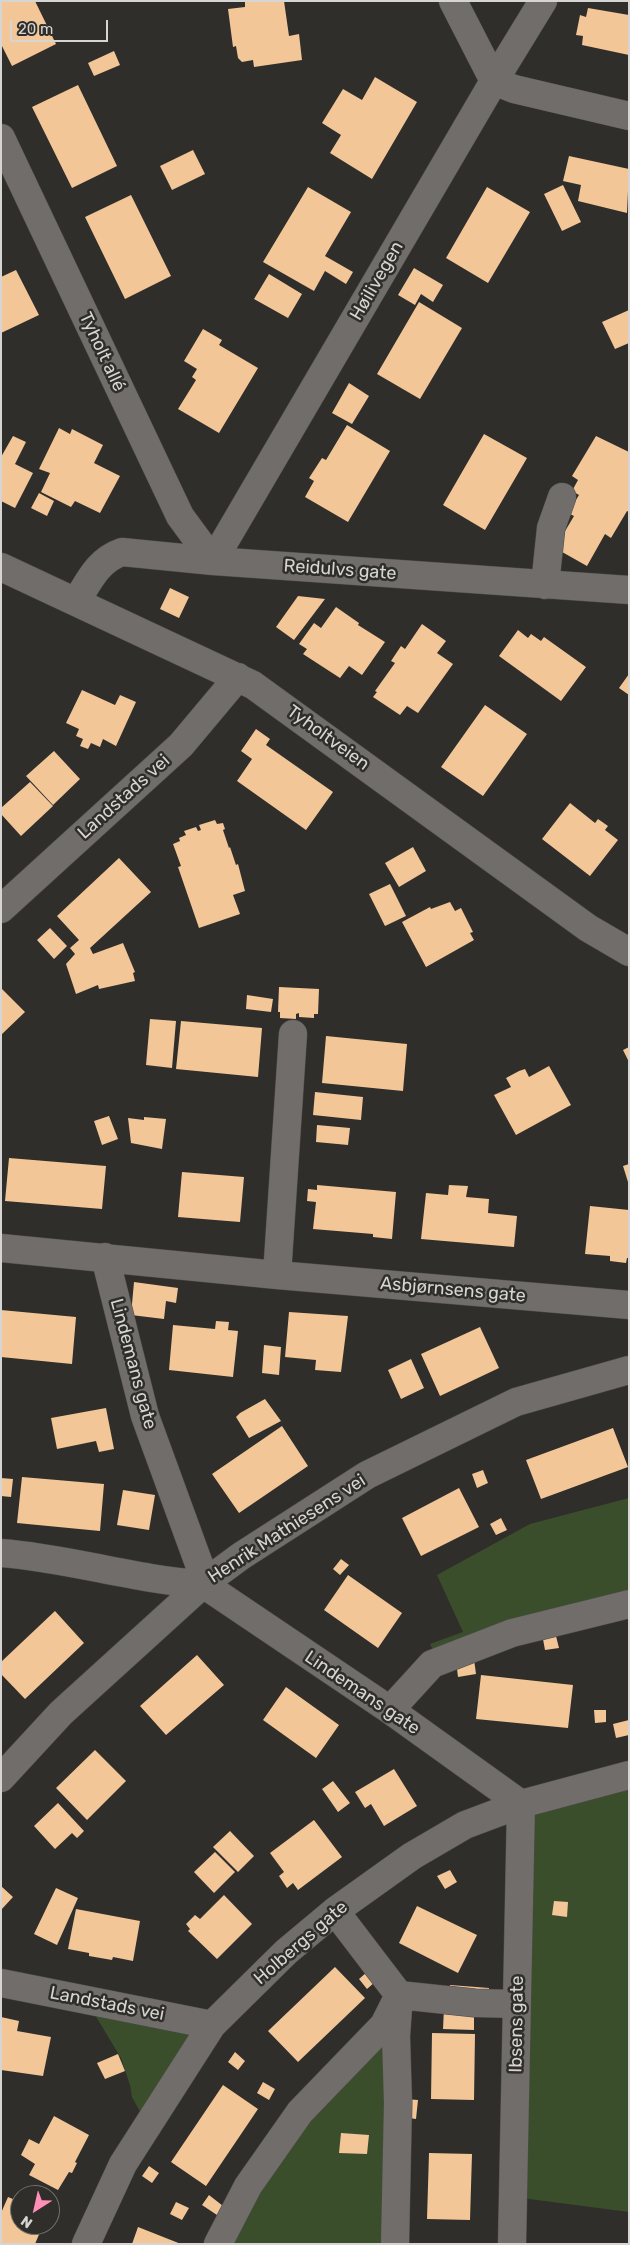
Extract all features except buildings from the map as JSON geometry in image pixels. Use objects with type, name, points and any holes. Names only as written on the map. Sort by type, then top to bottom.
[{"type":"street","points":[[453,1],[494,82],[514,89],[629,116]]},
{"type":"street","name":"Høilivegen","points":[[213,561],[494,82],[544,1]]},
{"type":"street","name":"Tyholt allé","points":[[1,138],[180,516],[213,561]]},
{"type":"street","points":[[545,585],[551,528],[562,497]]},
{"type":"street","name":"Reidulvs gate","points":[[76,602],[99,565],[122,552],[213,561],[629,590]]},
{"type":"street","name":"Tyholtveien","points":[[1,567],[238,676],[270,696],[588,928],[629,952]]},
{"type":"street","name":"Landstads vei","points":[[1,909],[181,745],[238,676]]},
{"type":"street","points":[[277,1275],[293,1034]]},
{"type":"street","name":"Asbjørnsens gate","points":[[1,1248],[277,1275],[629,1305]]},
{"type":"street","name":"Lindemans gate","points":[[105,1257],[145,1416],[199,1564],[203,1584],[390,1710],[521,1804]]},
{"type":"street","name":"Henrik Mathiesens vei","points":[[1,1778],[61,1713],[203,1584],[241,1556],[367,1475],[516,1402],[629,1370]]},
{"type":"street","points":[[1,1553],[34,1556],[177,1583],[203,1584]]},
{"type":"street","points":[[390,1710],[432,1664],[512,1633],[629,1604]]},
{"type":"street","name":"Holbergs gate","points":[[86,2244],[123,2164],[212,2026],[286,1952],[334,1911],[412,1856],[457,1830],[521,1804],[629,1775]]},
{"type":"street","name":"Ibsens gate","points":[[512,2244],[521,1804]]},
{"type":"street","points":[[334,1911],[399,1995],[396,2036],[398,2104],[395,2244]]},
{"type":"street","name":"Landstads vei","points":[[1,1983],[130,2007],[212,2026]]},
{"type":"street","points":[[399,1995],[475,2003],[517,2004]]},
{"type":"street","points":[[218,2244],[248,2186],[300,2112],[384,2025],[399,1995]]},
{"type":"green space","points":[[629,1498],[629,1604],[438,1661],[430,1644],[463,1632],[437,1575],[530,1524]]},
{"type":"green space","points":[[629,1775],[629,2212],[514,2197],[521,1804]]},
{"type":"green space","points":[[92,2010],[212,2025],[148,2126],[132,2097],[121,2058]]},
{"type":"green space","points":[[384,2025],[395,2244],[218,2244],[248,2186]]}]
